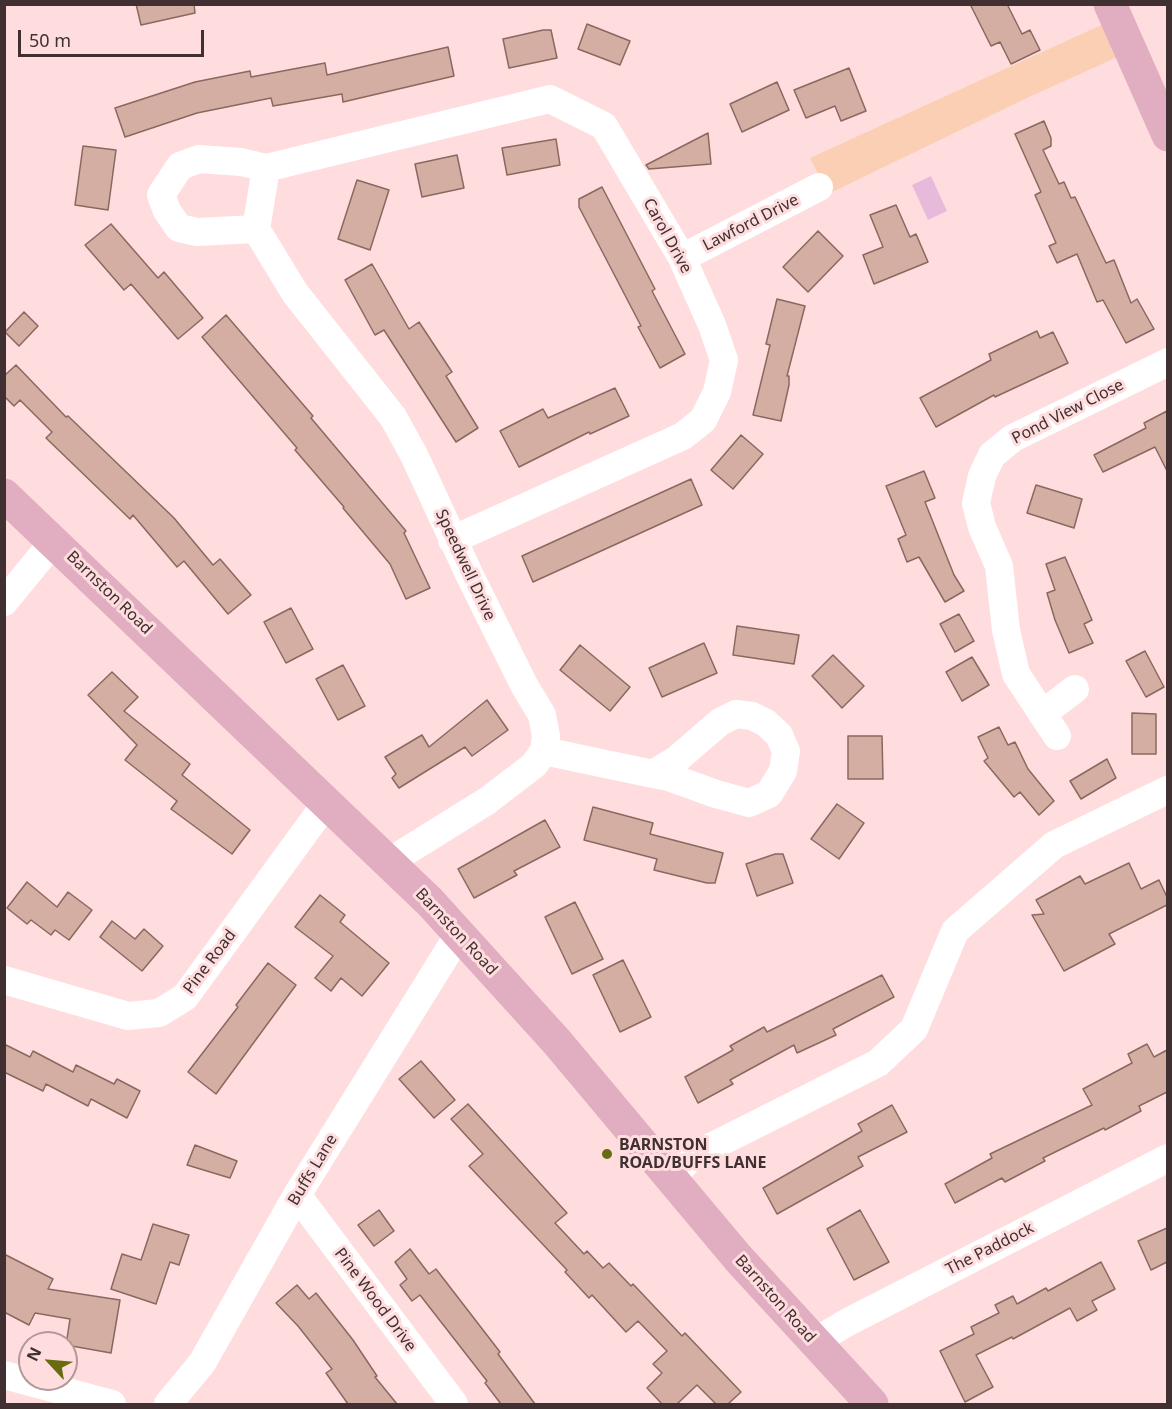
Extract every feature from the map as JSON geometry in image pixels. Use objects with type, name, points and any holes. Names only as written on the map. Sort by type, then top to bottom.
[{"type":"main road","points":[[1110,4],[1167,135]]},
{"type":"main road","name":"Barnston Road","points":[[4,495],[430,902],[557,1042],[738,1258],[872,1404]]},
{"type":"street","name":"Carol Drive","points":[[266,168],[550,99],[604,126],[682,258],[712,325],[724,360],[717,392],[703,420],[683,436],[452,540]]},
{"type":"street","points":[[199,159],[241,162],[266,168],[256,229],[197,232],[179,228],[167,211],[161,195],[180,166],[199,159]]},
{"type":"street","name":"Lawford Drive","points":[[682,258],[819,187]]},
{"type":"street","name":"Speedwell Drive","points":[[256,229],[295,293],[393,417],[414,455],[452,540],[524,685],[542,715],[546,736],[544,752]]},
{"type":"street","name":"Pond View Close","points":[[1075,689],[1050,725],[1016,674],[1006,630],[999,566],[982,526],[976,503],[982,476],[992,455],[1013,438],[1167,362]]},
{"type":"street","points":[[4,602],[54,541]]},
{"type":"street","points":[[389,862],[488,801],[534,765],[544,752],[653,774]]},
{"type":"street","points":[[671,1179],[691,1157],[878,1063],[914,1029],[956,932],[1054,845],[1167,790]]},
{"type":"street","name":"Pine Road","points":[[4,980],[128,1016],[159,1013],[185,997],[327,802]]},
{"type":"street","name":"Buffs Lane","points":[[168,1404],[202,1363],[297,1195],[459,934]]},
{"type":"street","name":"The Paddock","points":[[814,1342],[848,1322],[1167,1158]]},
{"type":"street","name":"Pine Wood Drive","points":[[297,1195],[454,1404]]},
{"type":"street","points":[[4,1375],[112,1404]]},
{"type":"shaded area","points":[[1110,21],[1124,54],[828,194],[810,158]]},
{"type":"shaded area","points":[[931,176],[947,211],[928,220],[912,185]]},
{"type":"building","points":[[136,4],[194,4],[195,13],[141,25]]},
{"type":"building","points":[[970,4],[1007,4],[1022,34],[1030,30],[1040,50],[1011,64],[1000,42],[991,46]]},
{"type":"building","points":[[587,24],[630,41],[620,65],[578,49]]},
{"type":"building","points":[[551,30],[557,58],[509,68],[503,39]]},
{"type":"building","points":[[448,47],[454,76],[343,102],[342,94],[273,106],[271,98],[197,113],[125,137],[115,108],[195,82],[250,71],[251,77],[325,63],[327,75]]},
{"type":"building","points":[[849,68],[866,111],[841,121],[835,106],[806,118],[794,90]]},
{"type":"building","points":[[777,82],[789,110],[742,132],[730,104]]},
{"type":"building","points":[[1044,121],[1051,138],[1051,146],[1043,150],[1059,184],[1064,182],[1071,198],[1075,197],[1106,263],[1114,260],[1131,303],[1137,299],[1154,329],[1126,343],[1103,300],[1097,302],[1077,254],[1057,263],[1049,246],[1056,243],[1035,195],[1041,192],[1015,134]]},
{"type":"building","points":[[708,133],[711,164],[649,169],[646,165]]},
{"type":"building","points":[[556,139],[560,165],[507,175],[502,148]]},
{"type":"building","points":[[83,146],[116,150],[108,210],[75,205]]},
{"type":"building","points":[[457,155],[464,188],[422,197],[415,164]]},
{"type":"building","points":[[357,180],[389,190],[370,250],[338,239]]},
{"type":"building","points":[[602,187],[655,289],[652,291],[685,354],[660,368],[638,327],[641,326],[579,207],[579,199]]},
{"type":"building","points":[[896,205],[910,237],[916,234],[928,262],[874,284],[863,255],[883,247],[870,215]]},
{"type":"building","points":[[111,224],[158,278],[164,272],[203,318],[178,339],[131,284],[124,290],[85,245]]},
{"type":"building","points":[[818,231],[843,256],[808,292],[783,267]]},
{"type":"building","points":[[372,264],[409,329],[419,322],[452,372],[446,376],[478,428],[456,442],[384,330],[375,335],[345,280]]},
{"type":"building","points":[[777,299],[805,306],[787,376],[789,376],[789,385],[781,421],[753,415],[770,345],[766,344]]},
{"type":"building","points":[[24,312],[38,326],[19,346],[5,332]]},
{"type":"building","points":[[226,315],[313,416],[311,418],[406,531],[404,533],[430,588],[406,599],[390,564],[295,450],[297,448],[202,337]]},
{"type":"building","points":[[1037,331],[1040,338],[1053,332],[1068,363],[995,397],[994,395],[936,427],[920,398],[991,360],[989,354]]},
{"type":"building","points":[[16,365],[66,417],[68,416],[174,518],[213,565],[220,559],[251,595],[228,614],[184,561],[177,567],[133,515],[130,519],[46,438],[52,432],[20,400],[14,406],[4,396],[4,376]]},
{"type":"building","points":[[615,388],[629,416],[590,434],[589,432],[519,467],[500,431],[543,409],[548,418]]},
{"type":"building","points":[[1167,411],[1167,471],[1155,447],[1103,472],[1094,455],[1146,428],[1144,423]]},
{"type":"building","points":[[741,435],[763,454],[733,489],[711,470]]},
{"type":"building","points":[[924,471],[935,498],[925,502],[954,575],[964,591],[945,602],[919,557],[907,562],[898,539],[906,535],[886,486]]},
{"type":"building","points":[[691,479],[702,505],[533,582],[522,556]]},
{"type":"building","points":[[1036,485],[1082,499],[1074,528],[1027,513]]},
{"type":"building","points":[[1065,557],[1092,620],[1084,624],[1093,643],[1069,653],[1047,593],[1055,590],[1046,564]]},
{"type":"building","points":[[291,608],[313,649],[286,663],[264,622]]},
{"type":"building","points":[[959,614],[974,641],[955,652],[940,624]]},
{"type":"building","points":[[737,626],[799,635],[794,664],[733,655]]},
{"type":"building","points":[[704,643],[717,673],[662,697],[649,668]]},
{"type":"building","points":[[580,645],[630,687],[610,711],[560,670]]},
{"type":"building","points":[[1145,651],[1164,687],[1146,697],[1126,661]]},
{"type":"building","points":[[833,655],[864,686],[842,708],[812,676]]},
{"type":"building","points":[[972,657],[989,685],[962,701],[946,672]]},
{"type":"building","points":[[343,665],[365,706],[338,720],[316,679]]},
{"type":"building","points":[[112,672],[138,697],[124,711],[190,764],[182,775],[250,830],[232,854],[171,809],[177,801],[125,760],[137,745],[88,695]]},
{"type":"building","points":[[487,700],[508,730],[472,756],[465,747],[399,788],[392,778],[396,774],[385,757],[422,735],[429,747]]},
{"type":"building","points":[[1132,713],[1156,714],[1156,754],[1132,754]]},
{"type":"building","points":[[999,727],[1008,745],[1015,742],[1028,769],[1054,801],[1039,815],[1020,792],[1014,797],[984,761],[988,758],[978,737]]},
{"type":"building","points":[[848,736],[882,736],[883,779],[848,779]]},
{"type":"building","points":[[1107,759],[1116,778],[1081,799],[1070,781]]},
{"type":"building","points":[[837,804],[864,823],[839,859],[811,839]]},
{"type":"building","points":[[593,807],[653,823],[650,834],[723,853],[715,883],[654,870],[657,859],[584,840]]},
{"type":"building","points":[[545,820],[560,847],[514,871],[517,875],[474,898],[458,869]]},
{"type":"building","points":[[775,854],[783,854],[793,883],[757,896],[746,864]]},
{"type":"building","points":[[1129,863],[1141,889],[1159,880],[1167,897],[1167,905],[1109,934],[1115,944],[1064,971],[1032,915],[1044,914],[1036,900],[1080,876],[1085,884]]},
{"type":"building","points":[[27,882],[57,907],[68,892],[92,910],[69,940],[55,930],[51,935],[31,920],[27,924],[7,908]]},
{"type":"building","points":[[320,895],[345,915],[340,922],[389,963],[362,996],[341,978],[331,991],[315,978],[333,956],[295,927]]},
{"type":"building","points":[[575,902],[603,959],[572,974],[545,917]]},
{"type":"building","points":[[112,921],[135,939],[144,929],[163,946],[142,971],[100,937]]},
{"type":"building","points":[[623,960],[651,1017],[620,1032],[593,975]]},
{"type":"building","points":[[268,963],[296,985],[216,1094],[188,1072],[238,1007],[236,1005]]},
{"type":"building","points":[[882,975],[894,997],[833,1029],[836,1035],[797,1053],[794,1045],[730,1080],[733,1084],[698,1103],[685,1077],[733,1050],[730,1046],[764,1027],[767,1032]]},
{"type":"building","points":[[4,1044],[30,1057],[33,1051],[73,1072],[76,1065],[114,1084],[117,1079],[140,1091],[127,1118],[91,1099],[88,1106],[46,1084],[43,1091],[4,1072]]},
{"type":"building","points":[[1147,1044],[1154,1057],[1167,1050],[1167,1092],[1139,1106],[1141,1111],[1105,1130],[1104,1128],[1043,1158],[1045,1161],[1005,1182],[1002,1178],[955,1203],[945,1184],[992,1158],[990,1154],[1092,1105],[1083,1089],[1132,1063],[1128,1054]]},
{"type":"building","points":[[421,1061],[455,1100],[434,1118],[399,1079]]},
{"type":"building","points":[[468,1104],[567,1213],[555,1223],[584,1254],[587,1251],[603,1268],[609,1263],[631,1286],[633,1284],[682,1336],[685,1333],[741,1392],[728,1404],[716,1404],[697,1385],[677,1404],[662,1404],[647,1388],[662,1373],[653,1364],[667,1351],[638,1321],[626,1332],[592,1295],[589,1298],[565,1272],[567,1270],[469,1166],[483,1154],[451,1119]]},
{"type":"building","points":[[892,1105],[907,1132],[858,1157],[863,1166],[777,1214],[763,1188],[862,1131],[858,1124]]},
{"type":"building","points":[[195,1145],[237,1161],[230,1178],[187,1165]]},
{"type":"building","points":[[379,1210],[394,1231],[374,1246],[358,1225]]},
{"type":"building","points":[[860,1210],[889,1262],[854,1280],[827,1229]]},
{"type":"building","points":[[153,1224],[189,1235],[179,1265],[170,1262],[156,1304],[111,1289],[122,1254],[141,1260]]},
{"type":"building","points":[[1167,1228],[1167,1262],[1151,1270],[1138,1241]]},
{"type":"building","points":[[410,1249],[429,1274],[436,1269],[500,1352],[498,1354],[535,1404],[501,1404],[485,1383],[487,1381],[420,1295],[412,1301],[400,1285],[407,1279],[395,1262]]},
{"type":"building","points":[[4,1254],[53,1279],[48,1289],[120,1300],[111,1353],[78,1347],[78,1331],[68,1331],[70,1319],[35,1313],[29,1325],[4,1312]]},
{"type":"building","points":[[1101,1262],[1115,1289],[1092,1301],[1097,1310],[1077,1321],[1070,1308],[1013,1339],[1012,1337],[976,1355],[993,1387],[965,1402],[940,1351],[974,1334],[971,1327],[999,1313],[995,1305],[1013,1296],[1017,1304],[1046,1288],[1048,1291]]},
{"type":"building","points":[[297,1285],[309,1299],[316,1293],[353,1340],[377,1376],[375,1377],[397,1404],[348,1404],[326,1373],[332,1369],[298,1326],[276,1303]]},
{"type":"place","name":"BARNSTON ROAD/BUFFS LANE","points":[[607,1154]]}]
